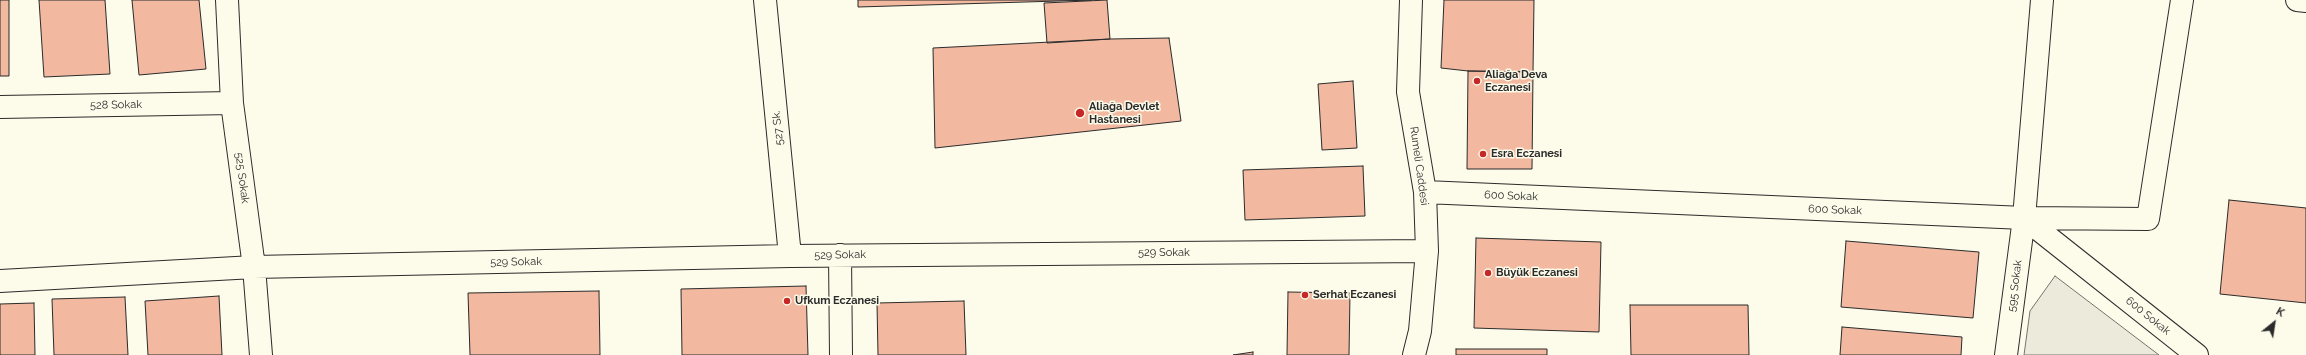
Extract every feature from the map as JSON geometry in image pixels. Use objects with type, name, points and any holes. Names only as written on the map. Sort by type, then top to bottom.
[{"type":"street","name":"525 Sokak","points":[[227,0],[232,103],[254,267],[261,355]]},
{"type":"street","name":"527 Sk.","points":[[766,0],[790,256]]},
{"type":"street","name":"Rumeli Caddesi","points":[[1411,0],[1408,92],[1425,192],[1427,251],[1420,331],[1414,355]]},
{"type":"street","name":"595 Sokak","points":[[2006,355],[2024,218],[2042,0]]},
{"type":"street","points":[[2024,218],[2148,219],[2182,0]]},
{"type":"street","points":[[2297,0],[2306,1]]},
{"type":"street","name":"528 Sokak","points":[[0,108],[232,103]]},
{"type":"street","name":"600 Sokak","points":[[1425,192],[2024,218],[2197,355]]},
{"type":"street","name":"529 Sokak","points":[[0,282],[254,267],[840,255],[1427,251]]},
{"type":"street","points":[[840,255],[841,355]]},
{"type":"shaded area","points":[[2055,276],[2159,355],[2024,355],[2030,311]]},
{"type":"building","points":[[0,0],[9,0],[9,76],[0,76]]},
{"type":"building","points":[[39,0],[105,0],[110,74],[44,77]]},
{"type":"building","points":[[132,0],[199,0],[206,69],[139,75]]},
{"type":"building","points":[[858,0],[1092,0],[858,7]]},
{"type":"building","points":[[1107,0],[1110,39],[1047,43],[1044,3]]},
{"type":"building","points":[[1444,0],[1534,0],[1533,72],[1468,71],[1441,68]]},
{"type":"building","points":[[1169,38],[1181,121],[935,148],[933,48],[1110,39]]},
{"type":"building","points":[[1468,71],[1533,72],[1532,169],[1467,169]]},
{"type":"building","points":[[1353,81],[1357,148],[1322,150],[1318,84]]},
{"type":"building","points":[[1363,166],[1365,216],[1245,220],[1243,170]]},
{"type":"building","points":[[2229,200],[2306,208],[2306,303],[2220,294]]},
{"type":"building","points":[[1476,238],[1601,242],[1599,332],[1474,328]]},
{"type":"building","points":[[1846,241],[1979,252],[1973,318],[1841,307]]},
{"type":"building","points":[[806,286],[808,355],[682,355],[681,289]]},
{"type":"building","points":[[599,291],[600,355],[470,355],[468,293]]},
{"type":"building","points":[[1288,292],[1350,293],[1349,355],[1287,355]]},
{"type":"building","points":[[219,296],[222,355],[148,355],[145,301]]},
{"type":"building","points":[[125,297],[128,355],[54,355],[52,299]]},
{"type":"building","points":[[964,301],[966,355],[878,355],[877,303]]},
{"type":"building","points":[[34,303],[35,355],[0,355],[0,304]]},
{"type":"building","points":[[1630,305],[1748,305],[1749,355],[1631,355]]},
{"type":"building","points":[[1842,327],[1962,337],[1961,355],[1840,355]]},
{"type":"building","points":[[1456,349],[1547,349],[1547,355],[1456,355]]},
{"type":"building","points":[[1253,352],[1253,355],[1233,355]]},
{"type":"place","name":"Aliağa Deva Eczanesi","points":[[1477,81]]},
{"type":"place","name":"Aliağa Devlet Hastanesi","points":[[1080,113]]},
{"type":"place","name":"Esra Eczanesi","points":[[1483,154]]},
{"type":"place","name":"Büyük Eczanesi","points":[[1488,273]]},
{"type":"place","name":"Serhat Eczanesi","points":[[1305,295]]},
{"type":"place","name":"Ufkum Eczanesi","points":[[787,301]]}]
